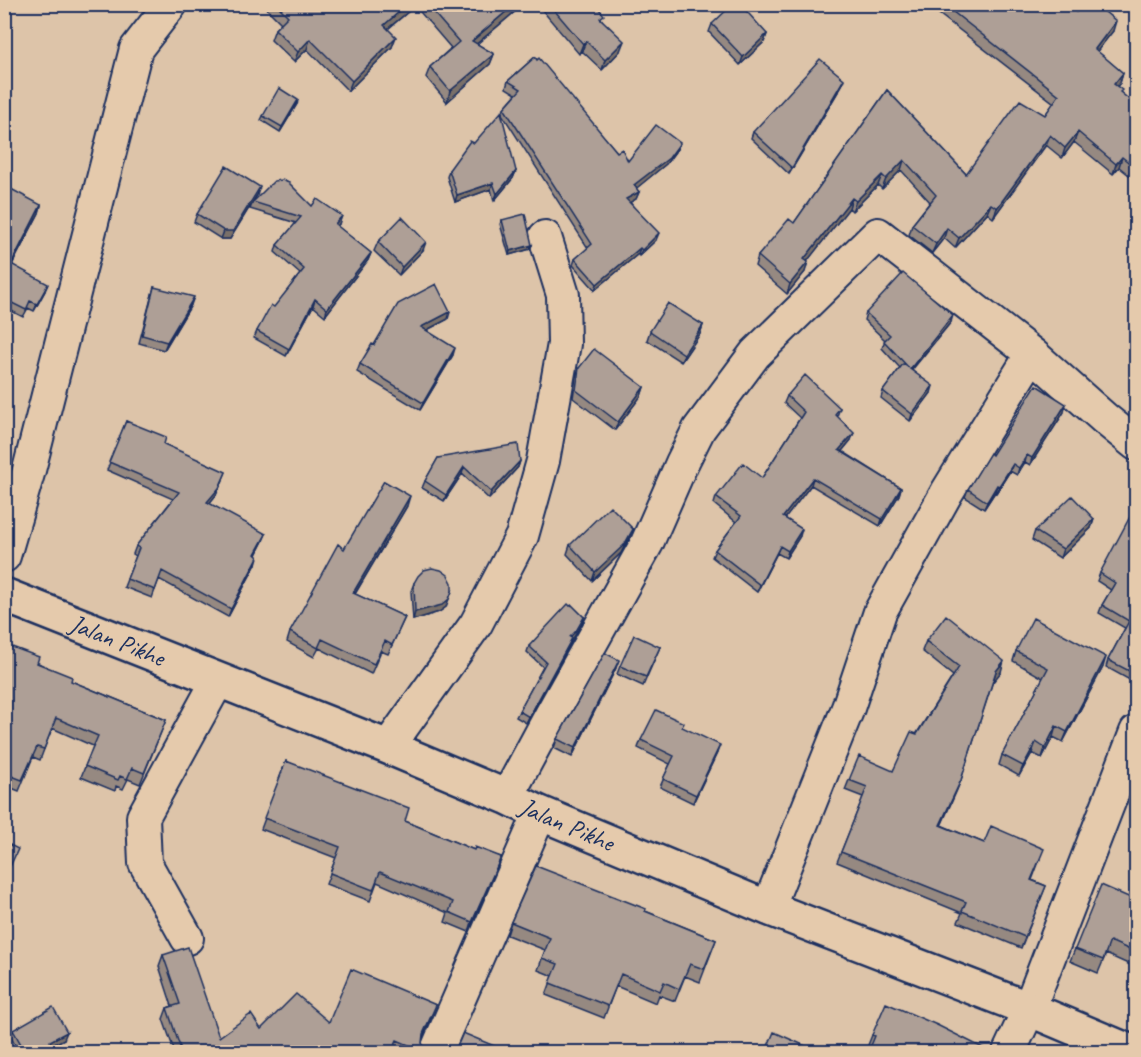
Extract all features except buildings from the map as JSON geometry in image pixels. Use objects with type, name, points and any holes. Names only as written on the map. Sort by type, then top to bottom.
[{"type":"highway","name":"Jalan Pikhe","points":[[4,595],[388,747],[768,908],[1029,1009],[1131,1053]]},
{"type":"street","points":[[4,556],[30,470],[136,48],[171,4]]},
{"type":"street","points":[[507,797],[550,715],[647,543],[699,429],[755,354],[878,234],[1032,354],[1137,444]]},
{"type":"street","points":[[388,747],[476,624],[522,536],[543,461],[564,344],[563,296],[545,237]]},
{"type":"street","points":[[768,908],[848,708],[880,612],[947,492],[1032,354]]},
{"type":"street","points":[[187,938],[145,863],[144,817],[218,680]]},
{"type":"street","points":[[1009,1053],[1029,1009],[1137,732]]},
{"type":"street","points":[[436,1053],[540,813]]}]
